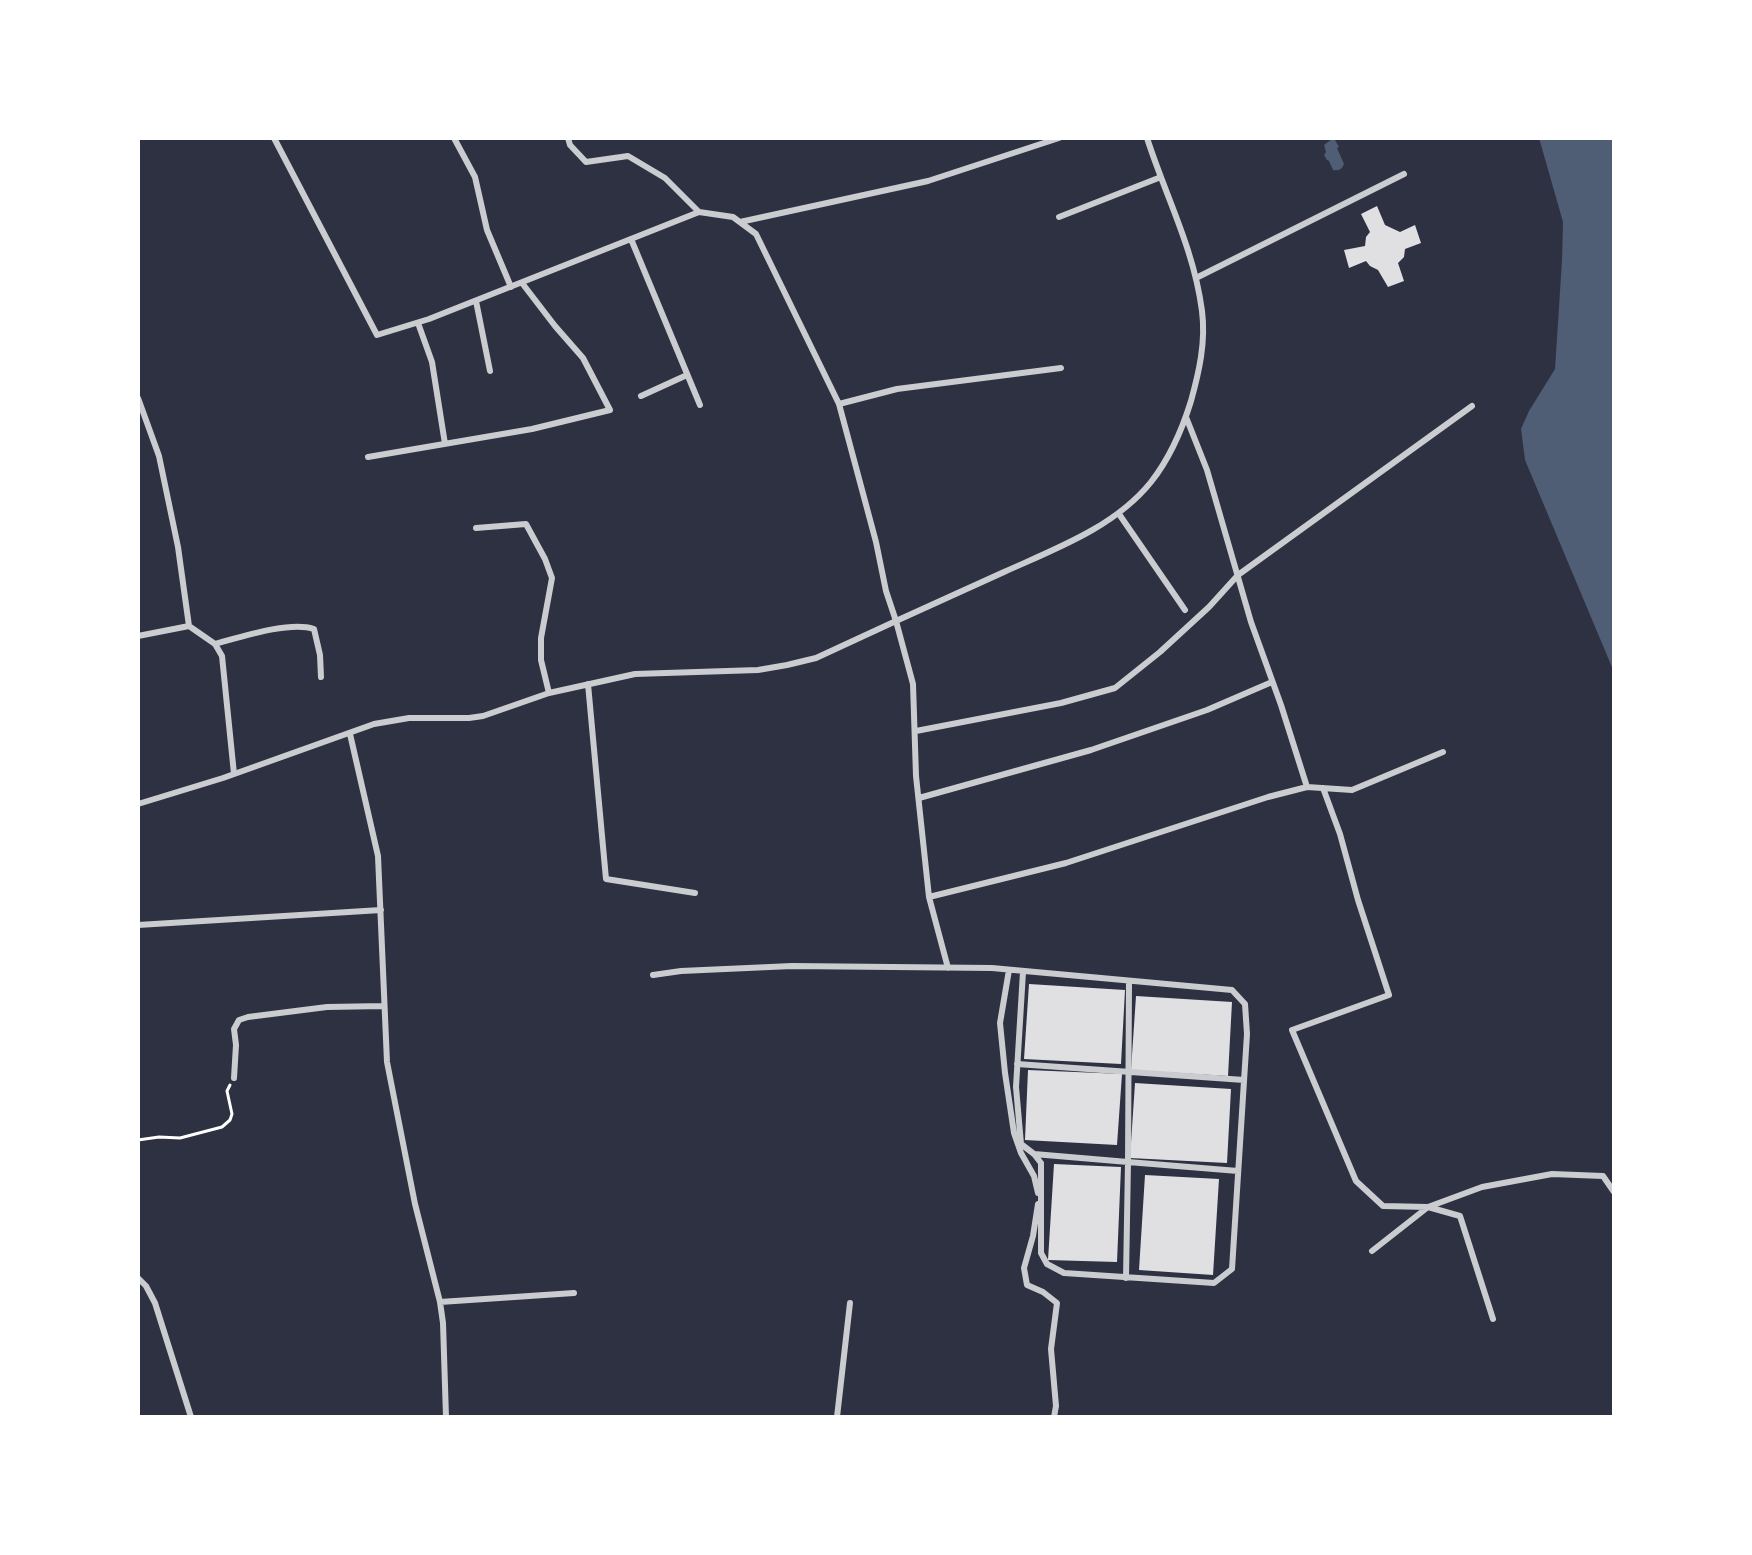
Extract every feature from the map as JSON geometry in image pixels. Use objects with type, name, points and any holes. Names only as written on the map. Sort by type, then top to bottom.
[{"type":"street","points":[[274,138],[377,335],[522,283],[699,212],[733,217],[756,234],[839,404],[876,542],[886,591],[913,684],[916,776],[929,897],[948,968]]},
{"type":"street","points":[[454,138],[475,177],[487,230],[511,287]]},
{"type":"street","points":[[568,138],[570,145],[586,162],[628,156],[665,178],[699,212]]},
{"type":"street","points":[[740,222],[928,181],[1059,138]]},
{"type":"street","points":[[138,804],[234,774],[374,724],[409,718],[483,716],[549,693],[635,674],[758,670],[816,658],[1065,544],[1119,514],[1150,484],[1168,457],[1186,416],[1203,352],[1203,313],[1196,278],[1183,230],[1147,138]]},
{"type":"street","points":[[1196,278],[1404,174]]},
{"type":"street","points":[[1059,217],[1161,177]]},
{"type":"street","points":[[630,239],[700,405]]},
{"type":"street","points":[[368,457],[532,429],[610,410],[583,358],[522,283]]},
{"type":"street","points":[[476,300],[490,371]]},
{"type":"street","points":[[418,322],[432,362],[445,444]]},
{"type":"street","points":[[839,404],[897,389],[1061,368]]},
{"type":"street","points":[[641,396],[687,375]]},
{"type":"street","points":[[138,398],[159,456],[178,547],[189,626]]},
{"type":"street","points":[[916,731],[1061,703],[1115,688],[1193,622],[1238,575],[1472,406]]},
{"type":"street","points":[[1186,416],[1207,471],[1251,622],[1307,787]]},
{"type":"street","points":[[1119,514],[1185,609]]},
{"type":"street","points":[[476,528],[526,524],[545,559],[552,578],[542,638],[541,660],[549,693]]},
{"type":"street","points":[[138,636],[189,626],[215,644],[222,656],[234,774]]},
{"type":"street","points":[[215,644],[276,629],[308,627],[314,629],[320,655],[321,677]]},
{"type":"street","points":[[919,798],[1091,750],[1207,710],[1272,682]]},
{"type":"street","points":[[588,684],[606,879],[695,893]]},
{"type":"street","points":[[350,734],[378,856],[387,1062],[415,1204],[440,1302],[443,1323],[446,1417]]},
{"type":"street","points":[[929,897],[1065,863],[1268,797],[1307,787],[1352,790],[1443,752]]},
{"type":"street","points":[[1323,788],[1340,834],[1358,900],[1389,995],[1292,1030],[1356,1181],[1383,1206],[1428,1207],[1460,1216],[1493,1319]]},
{"type":"street","points":[[138,925],[381,910]]},
{"type":"street","points":[[653,975],[681,971],[792,966],[992,968],[1232,990],[1245,1004],[1247,1034],[1232,1269],[1214,1283],[1064,1273],[1047,1264],[1041,1253],[1041,1163],[1021,1144],[1016,1087],[1023,972]]},
{"type":"street","points":[[1009,970],[1000,1023],[1014,1133],[1021,1153],[1034,1176],[1039,1195],[1034,1236],[1024,1268],[1027,1286],[1043,1292],[1057,1303],[1051,1349],[1056,1406],[1054,1417]]},
{"type":"street","points":[[1126,1278],[1129,981]]},
{"type":"street","points":[[234,1078],[236,1045],[234,1029],[239,1020],[327,1007],[384,1006]]},
{"type":"street","points":[[1017,1064],[1244,1080]]},
{"type":"street","points":[[1034,1154],[1238,1171]]},
{"type":"street","points":[[1372,1251],[1428,1207],[1482,1187],[1552,1174],[1604,1176],[1614,1192]]},
{"type":"street","points":[[138,1278],[146,1286],[155,1303],[191,1417]]},
{"type":"street","points":[[440,1302],[574,1293]]},
{"type":"street","points":[[837,1417],[850,1303]]},
{"type":"path","points":[[138,1140],[159,1137],[180,1138],[222,1126],[230,1120],[232,1114],[227,1090],[234,1078]]},
{"type":"water","points":[[1539,138],[1614,138],[1614,672],[1525,460],[1521,429],[1529,411],[1555,369],[1562,260],[1563,222]]},
{"type":"water","points":[[1332,139],[1339,147],[1337,148],[1344,164],[1338,170],[1333,170],[1324,155],[1326,152],[1324,145]]},
{"type":"building","points":[[1377,206],[1385,225],[1400,232],[1415,225],[1421,243],[1405,249],[1404,257],[1398,263],[1404,281],[1388,287],[1378,270],[1366,261],[1349,268],[1344,250],[1365,246],[1366,237],[1370,232],[1361,214]]},
{"type":"building","points":[[1029,984],[1125,990],[1121,1064],[1024,1059]]},
{"type":"building","points":[[1136,996],[1232,1002],[1228,1076],[1131,1070]]},
{"type":"building","points":[[1028,1070],[1122,1074],[1117,1145],[1025,1140]]},
{"type":"building","points":[[1135,1083],[1231,1089],[1227,1163],[1130,1158]]},
{"type":"building","points":[[1054,1164],[1121,1167],[1117,1262],[1048,1260]]},
{"type":"building","points":[[1145,1175],[1219,1179],[1213,1275],[1139,1270]]}]
